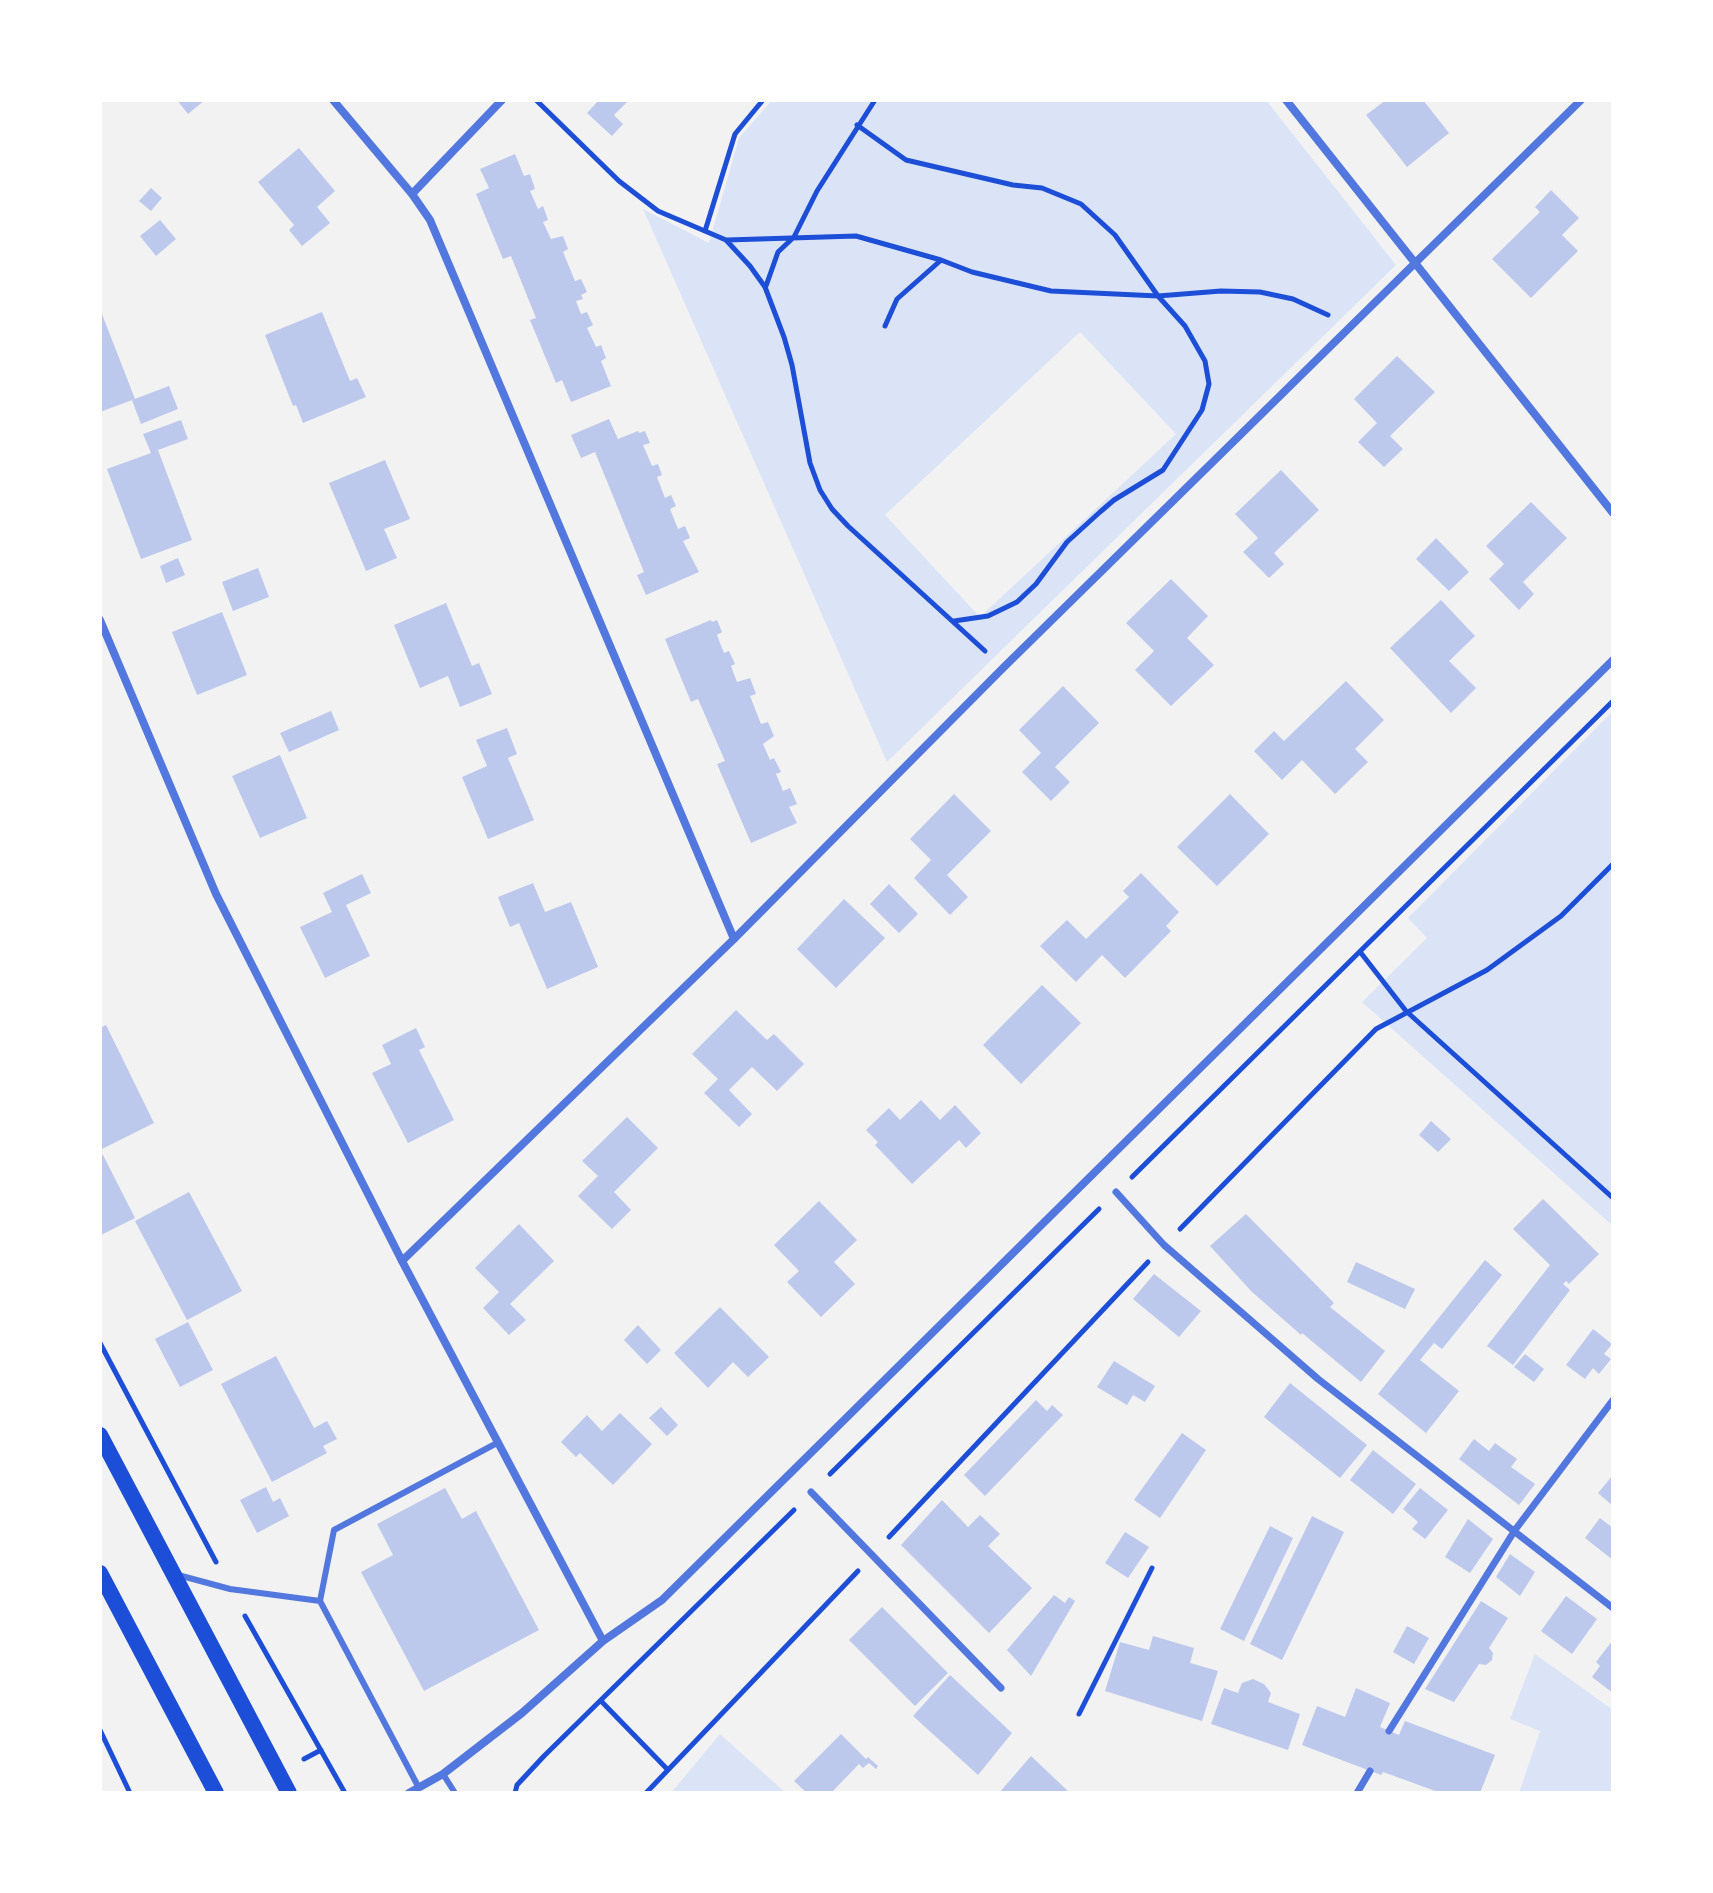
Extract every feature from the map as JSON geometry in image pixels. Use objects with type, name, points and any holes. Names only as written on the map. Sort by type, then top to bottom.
[{"type":"main road","points":[[100,1435],[289,1793]]},
{"type":"main road","points":[[100,1573],[216,1793]]},
{"type":"street","points":[[333,100],[430,220],[734,939]]},
{"type":"street","points":[[412,194],[502,100]]},
{"type":"street","points":[[1286,100],[1613,513]]},
{"type":"street","points":[[402,1261],[734,939],[1002,669],[1581,100]]},
{"type":"street","points":[[100,620],[216,894],[402,1261],[603,1641]]},
{"type":"street","points":[[409,1793],[443,1774],[522,1713],[603,1641],[662,1600],[1613,660]]},
{"type":"street","points":[[1116,1192],[1164,1245],[1318,1379],[1613,1608]]},
{"type":"street","points":[[1389,1731],[1515,1530],[1613,1400]]},
{"type":"street","points":[[811,1492],[1001,1688]]},
{"type":"street","points":[[1357,1793],[1370,1771]]},
{"type":"lane","points":[[419,1788],[320,1601],[334,1530],[497,1443]]},
{"type":"lane","points":[[174,1574],[230,1589],[320,1601]]},
{"type":"lane","points":[[443,1774],[455,1793]]},
{"type":"path","points":[[536,100],[629,188],[658,211],[726,240],[856,236],[1000,280],[1051,291],[1158,296],[1221,291],[1260,292],[1293,299],[1350,327]]},
{"type":"path","points":[[705,231],[735,134],[763,100]]},
{"type":"path","points":[[765,287],[778,252],[794,237],[817,191],[875,100]]},
{"type":"path","points":[[857,125],[906,160],[1013,185],[1042,188],[1081,204],[1115,235],[1158,296],[1185,326],[1205,361],[1209,384],[1202,410],[1163,470],[1114,500],[1067,542],[1036,584],[1017,602],[988,616],[954,621]]},
{"type":"path","points":[[726,240],[765,287],[792,365],[810,463],[820,490],[848,526],[954,621],[1002,669]]},
{"type":"path","points":[[885,326],[897,299],[941,260]]},
{"type":"path","points":[[515,1793],[525,1776],[1613,701]]},
{"type":"path","points":[[646,1793],[1164,1245],[1376,1029],[1487,970],[1561,916],[1613,864]]},
{"type":"path","points":[[1361,953],[1406,1011],[1613,1198]]},
{"type":"path","points":[[100,1343],[230,1589],[345,1793]]},
{"type":"path","points":[[1079,1714],[1152,1568]]},
{"type":"path","points":[[601,1701],[668,1770]]},
{"type":"path","points":[[100,1730],[130,1793]]},
{"type":"shaded area","points":[[772,100],[1266,100],[1396,265],[887,762],[643,209],[709,243],[739,138]],"holes":[[[1080,332],[1176,434],[980,617],[885,515]]]},
{"type":"shaded area","points":[[1613,711],[1613,1226],[1362,1002],[1427,938],[1408,918]]},
{"type":"shaded area","points":[[1535,1654],[1613,1710],[1613,1793],[1519,1793],[1540,1731],[1510,1719]]},
{"type":"shaded area","points":[[720,1734],[786,1793],[671,1793]]},
{"type":"building","points":[[177,100],[205,100],[188,114]]},
{"type":"building","points":[[599,100],[629,100],[614,115],[623,124],[612,136],[587,113]]},
{"type":"building","points":[[1386,100],[1423,100],[1449,133],[1407,167],[1366,115]]},
{"type":"building","points":[[299,148],[335,191],[317,207],[330,223],[302,246],[289,230],[294,225],[258,182]]},
{"type":"building","points":[[515,154],[524,176],[530,174],[535,189],[530,191],[538,209],[543,206],[548,220],[543,222],[551,239],[563,236],[568,249],[563,252],[575,281],[581,279],[587,292],[581,295],[583,299],[576,301],[581,314],[587,312],[593,325],[587,328],[596,347],[601,345],[606,358],[601,361],[611,386],[571,402],[562,380],[556,383],[530,320],[536,318],[511,256],[503,259],[476,194],[489,188],[480,169]]},
{"type":"building","points":[[151,188],[162,198],[151,211],[139,201]]},
{"type":"building","points":[[1551,190],[1579,218],[1562,235],[1578,251],[1531,298],[1492,259],[1540,212],[1535,207]]},
{"type":"building","points":[[160,220],[176,239],[156,256],[140,236]]},
{"type":"building","points":[[100,309],[135,399],[100,412]]},
{"type":"building","points":[[322,312],[350,381],[357,378],[366,397],[303,423],[296,405],[293,406],[265,335]]},
{"type":"building","points":[[1397,356],[1435,392],[1390,436],[1403,449],[1384,467],[1358,442],[1377,423],[1354,399]]},
{"type":"building","points":[[169,386],[178,409],[141,424],[132,400]]},
{"type":"building","points":[[609,419],[618,439],[645,431],[650,443],[643,445],[652,466],[658,464],[662,475],[657,477],[665,498],[671,495],[676,506],[670,509],[678,529],[685,526],[690,538],[683,541],[699,572],[646,595],[637,575],[644,572],[595,452],[581,458],[571,435]]},
{"type":"building","points":[[181,420],[188,439],[158,450],[192,540],[141,559],[107,469],[151,453],[143,434]]},
{"type":"building","points":[[385,460],[410,519],[384,529],[397,558],[366,571],[329,483]]},
{"type":"building","points":[[1281,470],[1319,510],[1274,553],[1284,564],[1269,578],[1243,552],[1258,538],[1235,514]]},
{"type":"building","points":[[1531,502],[1567,538],[1523,582],[1534,594],[1519,610],[1489,579],[1504,564],[1486,546]]},
{"type":"building","points":[[1436,538],[1469,572],[1449,591],[1416,559]]},
{"type":"building","points":[[178,558],[185,575],[166,583],[160,566]]},
{"type":"building","points":[[258,568],[269,597],[233,611],[222,582]]},
{"type":"building","points":[[1171,579],[1208,616],[1187,638],[1214,665],[1171,706],[1135,670],[1154,651],[1126,623]]},
{"type":"building","points":[[1441,600],[1475,636],[1449,661],[1476,688],[1451,713],[1390,648]]},
{"type":"building","points":[[446,603],[472,666],[479,663],[492,694],[460,707],[448,676],[420,688],[394,625]]},
{"type":"building","points":[[222,612],[247,675],[197,695],[172,632]]},
{"type":"building","points":[[717,620],[722,632],[717,635],[724,653],[729,651],[735,664],[731,666],[737,682],[750,678],[756,694],[750,696],[761,724],[768,722],[774,736],[763,744],[770,760],[774,758],[781,772],[776,774],[783,791],[790,788],[797,804],[789,807],[797,823],[751,843],[717,764],[725,761],[698,699],[691,702],[665,639]]},
{"type":"building","points":[[1346,681],[1384,720],[1355,749],[1368,762],[1335,794],[1302,760],[1282,780],[1254,751],[1274,731],[1284,741]]},
{"type":"building","points":[[1063,686],[1099,723],[1055,767],[1070,782],[1051,801],[1022,772],[1041,753],[1019,730]]},
{"type":"building","points":[[331,711],[339,730],[289,752],[280,733]]},
{"type":"building","points":[[507,728],[517,754],[508,758],[534,820],[488,839],[462,777],[487,766],[476,740]]},
{"type":"building","points":[[280,755],[307,818],[260,838],[232,776]]},
{"type":"building","points":[[954,794],[991,831],[947,875],[968,897],[950,915],[914,878],[931,860],[910,839]]},
{"type":"building","points":[[1230,794],[1269,834],[1217,886],[1177,847]]},
{"type":"building","points":[[1141,873],[1179,912],[1166,926],[1171,931],[1125,978],[1102,955],[1076,982],[1040,946],[1067,920],[1086,939],[1129,897],[1123,891]]},
{"type":"building","points":[[362,874],[371,893],[346,905],[370,956],[325,978],[300,927],[332,912],[323,893]]},
{"type":"building","points":[[533,883],[545,912],[571,902],[598,967],[547,989],[519,923],[510,927],[498,897]]},
{"type":"building","points":[[889,884],[918,914],[899,933],[870,904]]},
{"type":"building","points":[[844,899],[885,938],[836,988],[797,949]]},
{"type":"building","points":[[1042,985],[1081,1023],[1021,1084],[983,1045]]},
{"type":"building","points":[[736,1010],[767,1040],[774,1034],[804,1064],[777,1091],[752,1067],[729,1090],[752,1114],[739,1127],[704,1093],[718,1079],[692,1054]]},
{"type":"building","points":[[106,1025],[154,1123],[100,1150],[100,1028]]},
{"type":"building","points":[[416,1028],[425,1047],[419,1050],[454,1120],[408,1143],[372,1073],[391,1064],[382,1045]]},
{"type":"building","points":[[921,1100],[940,1120],[955,1105],[981,1133],[966,1148],[959,1140],[912,1184],[875,1145],[878,1142],[866,1130],[889,1108],[900,1120]]},
{"type":"building","points":[[627,1117],[658,1148],[614,1192],[631,1210],[612,1229],[578,1196],[598,1176],[582,1161]]},
{"type":"building","points":[[1431,1121],[1451,1139],[1438,1152],[1419,1135]]},
{"type":"building","points":[[103,1155],[135,1218],[101,1235],[100,1156]]},
{"type":"building","points":[[189,1192],[242,1291],[187,1320],[135,1221]]},
{"type":"building","points":[[1543,1199],[1599,1254],[1569,1284],[1566,1281],[1563,1284],[1570,1290],[1513,1365],[1487,1346],[1550,1265],[1513,1229]]},
{"type":"building","points":[[819,1201],[857,1240],[834,1262],[855,1284],[821,1317],[787,1282],[799,1271],[774,1245]]},
{"type":"building","points":[[1246,1214],[1334,1303],[1330,1307],[1385,1351],[1361,1382],[1251,1291],[1210,1246]]},
{"type":"building","points":[[519,1224],[554,1261],[510,1304],[526,1320],[509,1335],[483,1308],[499,1292],[475,1268]]},
{"type":"building","points":[[1485,1260],[1502,1275],[1442,1349],[1434,1343],[1420,1360],[1459,1391],[1426,1433],[1378,1394]]},
{"type":"building","points":[[1356,1262],[1415,1289],[1405,1309],[1347,1282]]},
{"type":"building","points":[[1154,1274],[1201,1311],[1179,1337],[1133,1299]]},
{"type":"building","points":[[720,1307],[769,1357],[748,1377],[733,1362],[708,1388],[674,1353]]},
{"type":"building","points":[[188,1322],[213,1370],[180,1387],[155,1339]]},
{"type":"building","points":[[638,1325],[661,1350],[647,1364],[624,1340]]},
{"type":"building","points":[[1593,1329],[1612,1344],[1604,1354],[1611,1359],[1599,1374],[1593,1368],[1585,1379],[1566,1365]]},
{"type":"building","points":[[1525,1354],[1544,1369],[1534,1382],[1514,1367]]},
{"type":"building","points":[[276,1356],[314,1428],[327,1421],[337,1439],[323,1446],[327,1453],[272,1482],[221,1384]]},
{"type":"building","points":[[1114,1361],[1155,1386],[1145,1402],[1133,1395],[1127,1405],[1097,1387]]},
{"type":"building","points":[[1290,1383],[1367,1445],[1340,1478],[1264,1417]]},
{"type":"building","points":[[1036,1400],[1047,1411],[1052,1405],[1063,1415],[985,1496],[964,1475]]},
{"type":"building","points":[[661,1407],[678,1425],[667,1436],[649,1418]]},
{"type":"building","points":[[620,1413],[652,1444],[613,1485],[580,1453],[576,1457],[561,1442],[587,1415],[602,1431]]},
{"type":"building","points":[[1182,1433],[1206,1450],[1160,1518],[1134,1500]]},
{"type":"building","points":[[1474,1439],[1489,1451],[1495,1443],[1517,1459],[1511,1467],[1535,1484],[1519,1505],[1459,1459]]},
{"type":"building","points":[[1373,1450],[1416,1484],[1393,1514],[1350,1480]]},
{"type":"building","points":[[1613,1475],[1613,1506],[1598,1493]]},
{"type":"building","points":[[266,1487],[273,1502],[280,1498],[289,1516],[257,1533],[240,1500]]},
{"type":"building","points":[[445,1488],[462,1519],[476,1511],[539,1630],[424,1691],[361,1572],[393,1555],[377,1524]]},
{"type":"building","points":[[1420,1488],[1448,1510],[1425,1539],[1412,1529],[1418,1522],[1403,1509]]},
{"type":"building","points":[[942,1500],[968,1527],[980,1515],[1000,1534],[988,1546],[1032,1588],[989,1633],[901,1545]]},
{"type":"building","points":[[1312,1516],[1344,1532],[1282,1660],[1250,1644]]},
{"type":"building","points":[[1600,1518],[1613,1528],[1613,1560],[1585,1538]]},
{"type":"building","points":[[1468,1519],[1493,1539],[1470,1573],[1445,1557]]},
{"type":"building","points":[[1270,1526],[1293,1538],[1244,1641],[1220,1629]]},
{"type":"building","points":[[1125,1532],[1149,1547],[1128,1578],[1105,1563]]},
{"type":"building","points":[[1510,1554],[1535,1572],[1520,1596],[1496,1577]]},
{"type":"building","points":[[1054,1595],[1065,1603],[1069,1597],[1075,1601],[1031,1676],[1007,1650]]},
{"type":"building","points":[[1566,1596],[1597,1619],[1572,1654],[1541,1631]]},
{"type":"building","points":[[1481,1601],[1508,1618],[1489,1648],[1493,1653],[1492,1660],[1486,1665],[1479,1664],[1454,1702],[1425,1689]]},
{"type":"building","points":[[882,1607],[948,1673],[915,1706],[849,1640]]},
{"type":"building","points":[[1407,1626],[1429,1638],[1414,1664],[1393,1652]]},
{"type":"building","points":[[1153,1636],[1194,1648],[1190,1663],[1218,1671],[1202,1721],[1105,1691],[1120,1642],[1149,1650]]},
{"type":"building","points":[[1613,1640],[1613,1693],[1592,1677],[1600,1666],[1596,1662]]},
{"type":"building","points":[[950,1675],[1012,1733],[978,1775],[913,1716]]},
{"type":"building","points":[[1253,1679],[1264,1684],[1271,1693],[1268,1702],[1300,1714],[1288,1750],[1211,1724],[1224,1688],[1238,1693],[1242,1683]]},
{"type":"building","points":[[1356,1688],[1390,1703],[1380,1727],[1399,1735],[1405,1721],[1495,1755],[1480,1793],[1441,1793],[1383,1772],[1381,1775],[1302,1745],[1317,1706],[1345,1717]]},
{"type":"building","points":[[841,1734],[866,1759],[868,1757],[878,1766],[876,1769],[869,1763],[863,1768],[859,1764],[831,1793],[807,1793],[794,1781]]},
{"type":"building","points":[[1031,1756],[1070,1793],[999,1793]]}]
